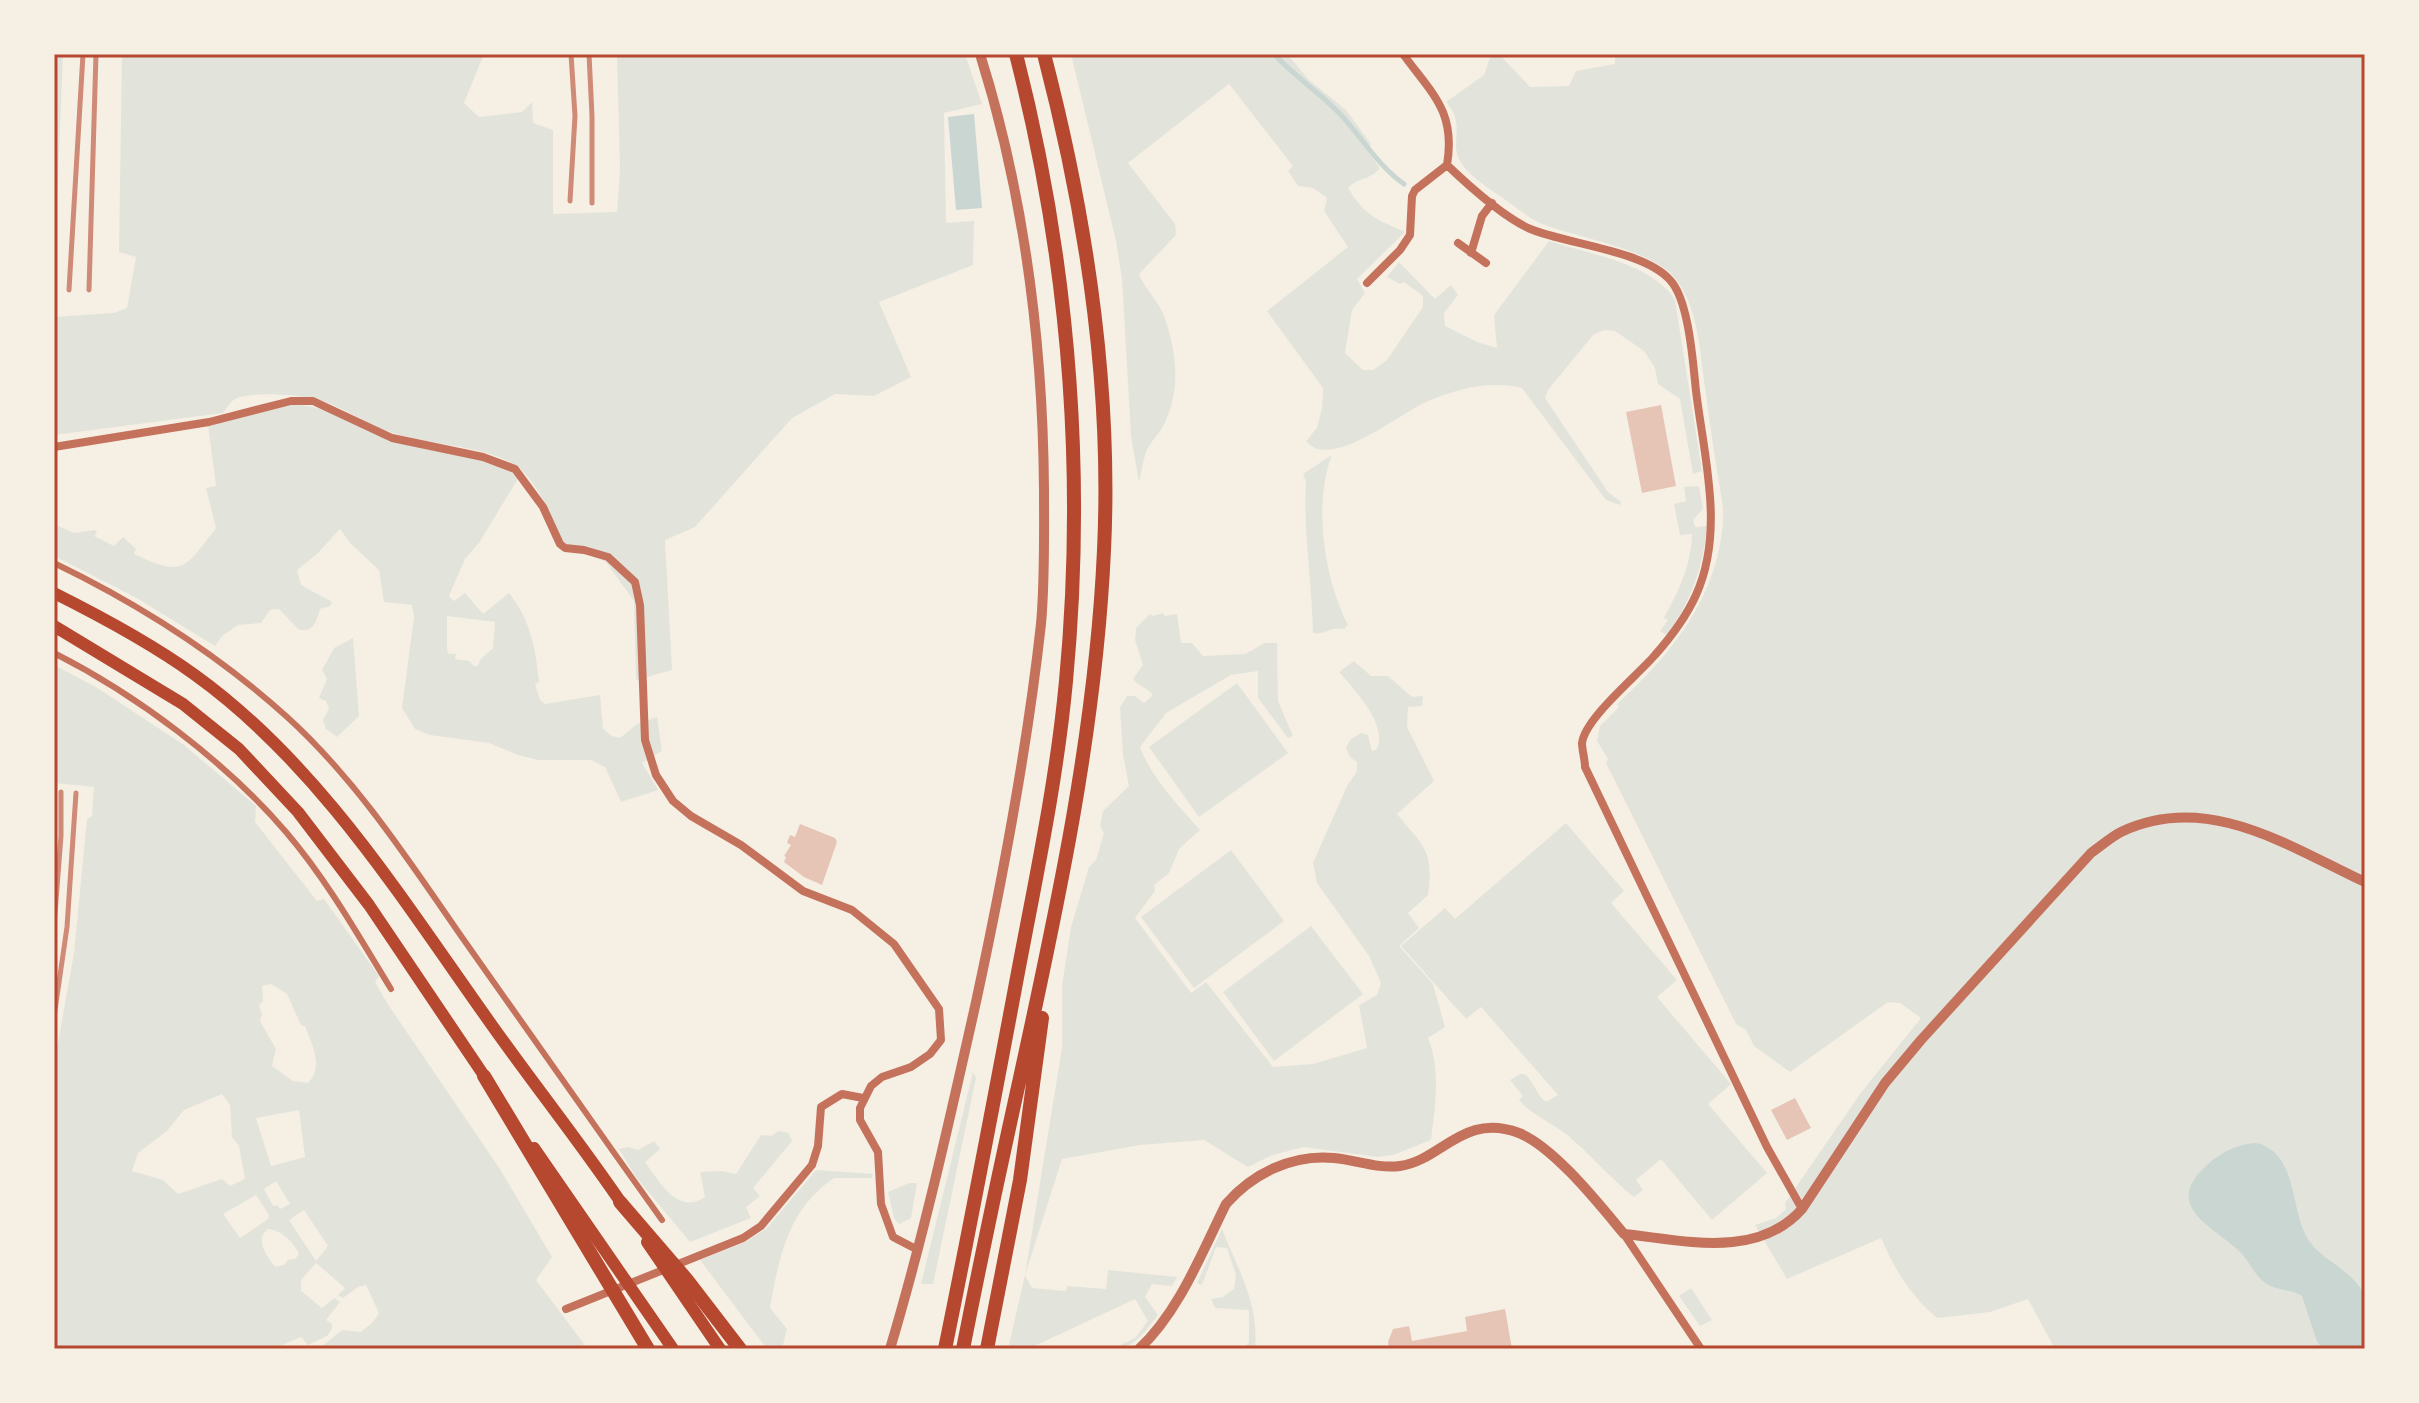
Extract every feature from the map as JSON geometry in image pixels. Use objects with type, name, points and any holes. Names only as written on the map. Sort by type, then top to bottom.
[{"type":"highway","points":[[945,1349],[1053,792],[1072,597],[1074,506],[1069,364],[1053,223],[1036,130],[1016,54]]},
{"type":"highway","points":[[963,1349],[1055,918],[1075,809],[1097,643],[1104,549],[1105,448],[1089,267],[1072,168],[1044,54]]},
{"type":"highway","points":[[987,1349],[1020,1180],[1055,918]]},
{"type":"highway","points":[[484,1076],[648,1349]]},
{"type":"highway","points":[[620,1202],[687,1280],[740,1349]]},
{"type":"main road","points":[[54,593],[106,619],[196,675],[264,733],[313,784],[385,874],[620,1202],[720,1349]]},
{"type":"main road","points":[[54,626],[183,704],[239,749],[298,812],[369,905],[673,1349]]},
{"type":"street","points":[[890,1349],[942,1156],[1020,784],[1041,621],[1044,565],[1043,406],[1038,333],[1026,241],[996,106],[980,54]]},
{"type":"street","points":[[1367,283],[1410,235],[1412,196],[1415,190],[1447,165],[1450,147],[1447,115],[1403,54]]},
{"type":"street","points":[[1447,165],[1473,190],[1528,228],[1620,254],[1650,266],[1670,279],[1680,297],[1691,344],[1712,523],[1708,559],[1697,593],[1680,624],[1592,723],[1582,741],[1585,767],[1767,1147],[1802,1209]]},
{"type":"street","points":[[1471,253],[1482,216],[1492,203]]},
{"type":"street","points":[[1458,243],[1486,263]]},
{"type":"street","points":[[54,447],[209,422],[291,401],[313,401],[392,438],[462,452],[515,469],[543,507],[560,544],[565,548],[608,557],[635,582],[640,605],[645,740],[656,775],[673,801],[691,816],[741,845],[803,891],[852,910],[894,944],[932,995],[939,1009],[941,1040],[930,1054],[911,1067],[882,1077],[871,1086],[860,1108],[860,1120],[878,1152],[881,1204],[893,1237],[916,1249]]},
{"type":"street","points":[[54,563],[109,590],[212,654],[286,716],[328,757],[404,852],[662,1220]]},
{"type":"street","points":[[54,653],[105,682],[194,745],[287,833],[321,877],[391,989]]},
{"type":"street","points":[[1624,1234],[1711,1243],[1735,1242],[1773,1232],[1789,1223],[1802,1209],[1885,1083],[1921,1040],[2091,853],[2119,833],[2153,820],[2189,816],[2219,819],[2249,828],[2365,882]]},
{"type":"street","points":[[566,1309],[743,1238],[761,1226],[812,1165],[818,1146],[821,1107],[842,1094],[863,1098]]},
{"type":"street","points":[[1139,1349],[1153,1336],[1177,1299],[1226,1204],[1266,1172],[1301,1158],[1335,1158],[1384,1167],[1404,1166],[1461,1135],[1488,1129],[1517,1133],[1542,1146],[1624,1234],[1701,1349]]},
{"type":"shaded area","points":[[54,54],[63,54],[54,275]]},
{"type":"shaded area","points":[[122,54],[484,54],[464,103],[479,117],[522,112],[532,102],[533,123],[553,130],[553,214],[617,212],[620,169],[617,54],[965,54],[982,104],[944,113],[946,223],[974,221],[973,265],[879,302],[911,377],[874,396],[835,394],[792,418],[695,527],[665,540],[672,670],[636,680],[634,601],[606,562],[553,538],[547,509],[538,491],[520,468],[504,459],[477,450],[393,433],[322,401],[283,395],[244,396],[233,400],[223,413],[54,435],[54,317],[114,313],[127,308],[136,257],[119,252]]},
{"type":"shaded area","points":[[1071,54],[1287,54],[1309,80],[1346,110],[1371,144],[1366,149],[1380,168],[1348,188],[1372,216],[1405,232],[1357,279],[1365,293],[1352,310],[1345,353],[1363,370],[1373,370],[1387,360],[1423,307],[1423,296],[1404,282],[1400,284],[1387,277],[1399,262],[1435,299],[1451,285],[1458,295],[1444,313],[1445,326],[1497,348],[1494,315],[1549,241],[1636,268],[1651,277],[1665,287],[1675,300],[1702,471],[1693,474],[1680,399],[1658,384],[1655,368],[1644,351],[1615,331],[1604,330],[1593,335],[1548,390],[1545,398],[1608,492],[1621,502],[1620,505],[1606,500],[1522,388],[1485,385],[1449,393],[1414,408],[1365,437],[1331,450],[1317,449],[1306,441],[1317,428],[1323,388],[1267,311],[1348,247],[1324,211],[1327,198],[1313,188],[1298,186],[1288,171],[1293,166],[1229,84],[1128,163],[1175,224],[1176,235],[1139,274],[1164,316],[1171,342],[1175,381],[1171,407],[1147,450],[1139,482],[1131,436],[1122,279],[1116,241]]},
{"type":"shaded area","points":[[1499,54],[1530,87],[1569,86],[1576,71],[1615,64],[1615,54],[2365,54],[2365,1349],[2055,1349],[2028,1299],[1990,1312],[1937,1318],[1904,1281],[1881,1238],[1787,1279],[1755,1225],[1776,1218],[1786,1209],[1785,1203],[1860,1094],[1921,1018],[1900,1003],[1888,1002],[1790,1072],[1754,1046],[1746,1030],[1736,1024],[1606,763],[1608,759],[1597,741],[1600,726],[1656,665],[1689,622],[1712,574],[1720,547],[1723,509],[1699,344],[1693,315],[1682,288],[1663,267],[1630,251],[1540,223],[1486,186],[1463,165],[1456,146],[1457,125],[1446,102],[1484,75],[1490,58]]},
{"type":"shaded area","points":[[974,114],[982,208],[956,210],[948,117]]},
{"type":"shaded area","points":[[291,405],[305,406],[342,416],[389,439],[493,463],[514,472],[519,477],[479,543],[465,559],[449,596],[454,601],[465,593],[483,614],[509,593],[531,635],[539,682],[535,684],[540,700],[545,704],[600,695],[603,729],[620,738],[637,724],[657,717],[662,751],[642,763],[658,790],[621,802],[605,767],[591,760],[538,760],[489,743],[430,735],[415,729],[402,708],[414,617],[412,605],[384,602],[379,570],[340,529],[297,570],[301,585],[332,602],[330,606],[320,609],[312,627],[299,630],[279,609],[270,610],[261,623],[238,625],[222,636],[215,646],[135,597],[54,556],[54,524],[74,533],[95,530],[97,533],[94,536],[114,546],[123,537],[136,549],[134,554],[164,566],[174,567],[190,560],[216,528],[206,488],[216,486],[208,425]],"holes":[[[447,616],[495,622],[493,648],[478,666],[455,659],[456,654],[449,654]]]},
{"type":"shaded area","points":[[1332,455],[1323,495],[1324,541],[1333,586],[1348,625],[1344,629],[1313,633],[1306,481],[1303,474]]},
{"type":"shaded area","points":[[1699,486],[1703,509],[1693,520],[1695,527],[1707,526],[1702,556],[1689,597],[1667,635],[1660,631],[1668,620],[1664,618],[1687,567],[1692,534],[1680,535],[1674,504],[1686,501],[1684,487]]},
{"type":"shaded area","points":[[1150,614],[1177,614],[1181,643],[1192,643],[1203,656],[1245,654],[1265,643],[1277,643],[1278,701],[1293,736],[1288,738],[1258,698],[1258,671],[1231,675],[1166,713],[1140,747],[1159,781],[1200,830],[1179,849],[1169,873],[1154,885],[1155,891],[1135,918],[1191,993],[1206,982],[1273,1067],[1313,1064],[1367,1048],[1359,1005],[1377,995],[1381,983],[1369,956],[1317,883],[1313,863],[1347,786],[1357,771],[1357,762],[1350,757],[1346,748],[1350,740],[1361,733],[1368,735],[1372,751],[1376,750],[1379,741],[1378,730],[1368,709],[1339,672],[1354,661],[1371,676],[1388,676],[1412,697],[1423,696],[1422,706],[1408,707],[1407,727],[1434,781],[1397,814],[1425,850],[1429,868],[1428,895],[1408,913],[1419,928],[1399,946],[1433,984],[1445,1027],[1428,1038],[1436,1075],[1431,1140],[1393,1155],[1378,1157],[1303,1147],[1270,1156],[1248,1167],[1204,1140],[1140,1145],[1062,1159],[1025,1275],[1062,1048],[1062,986],[1071,927],[1089,867],[1096,860],[1104,833],[1100,826],[1103,811],[1129,786],[1123,755],[1120,707],[1127,696],[1135,696],[1144,703],[1153,695],[1133,679],[1143,665],[1135,640],[1136,628]]},
{"type":"shaded area","points":[[353,638],[359,716],[337,737],[326,729],[323,720],[329,709],[326,701],[319,698],[327,679],[322,670],[334,648]]},
{"type":"shaded area","points":[[54,665],[96,687],[184,745],[256,806],[255,822],[317,901],[324,899],[379,976],[375,982],[387,1003],[500,1169],[552,1257],[536,1280],[584,1344],[580,1349],[323,1349],[321,1347],[342,1330],[361,1332],[379,1313],[366,1285],[343,1298],[338,1295],[345,1288],[316,1263],[301,1280],[301,1291],[322,1308],[334,1298],[340,1302],[326,1320],[332,1324],[327,1336],[308,1345],[301,1337],[273,1349],[54,1349],[54,1065],[74,953],[87,819],[92,816],[94,787],[54,783]],"holes":[[[271,984],[287,994],[301,1025],[305,1026],[316,1063],[308,1083],[293,1081],[272,1066],[276,1049],[260,1021],[262,986]],[[222,1094],[230,1105],[232,1137],[239,1146],[245,1179],[230,1186],[222,1179],[178,1194],[163,1180],[132,1171],[138,1153],[167,1131],[184,1110]],[[299,1110],[305,1157],[271,1166],[256,1118]],[[276,1181],[290,1204],[280,1209],[277,1205],[273,1206],[264,1189]],[[256,1195],[269,1215],[268,1219],[240,1238],[223,1214]],[[304,1210],[328,1246],[316,1261],[289,1220]],[[268,1229],[278,1232],[290,1241],[299,1254],[284,1265],[275,1267],[263,1248],[262,1238]]]},
{"type":"shaded area","points":[[1237,683],[1288,753],[1199,817],[1149,747]]},
{"type":"shaded area","points":[[1566,823],[1624,891],[1611,903],[1677,980],[1657,997],[1731,1084],[1708,1104],[1767,1173],[1712,1220],[1661,1159],[1636,1180],[1643,1190],[1634,1197],[1567,1135],[1525,1106],[1519,1100],[1523,1096],[1510,1080],[1520,1074],[1528,1077],[1546,1102],[1558,1095],[1481,1007],[1466,1019],[1401,946],[1445,908],[1455,919]]},
{"type":"shaded area","points":[[1231,850],[1284,921],[1194,988],[1141,917]]},
{"type":"shaded area","points":[[1311,926],[1363,994],[1274,1061],[1223,992]]},
{"type":"shaded area","points":[[973,1072],[976,1078],[933,1284],[921,1284]]},
{"type":"shaded area","points":[[779,1131],[788,1133],[792,1141],[753,1188],[760,1196],[746,1207],[751,1218],[690,1242],[636,1177],[619,1149],[629,1147],[638,1150],[654,1141],[660,1149],[645,1162],[670,1194],[686,1202],[695,1202],[705,1197],[700,1172],[736,1174],[761,1135],[771,1136]]},
{"type":"shaded area","points":[[2256,1143],[2269,1148],[2286,1168],[2306,1236],[2319,1252],[2351,1277],[2363,1293],[2367,1313],[2365,1349],[2322,1349],[2302,1296],[2263,1281],[2243,1255],[2208,1226],[2191,1207],[2189,1196],[2192,1183],[2207,1165],[2233,1148]]},
{"type":"shaded area","points":[[816,1170],[873,1174],[872,1178],[834,1178],[818,1190],[796,1219],[782,1253],[770,1308],[787,1329],[782,1349],[767,1349],[700,1260],[745,1242],[767,1228]]},
{"type":"shaded area","points":[[917,1183],[911,1218],[899,1224],[894,1218],[888,1192]]},
{"type":"shaded area","points":[[1222,1229],[1251,1301],[1255,1349],[1244,1349],[1249,1342],[1249,1310],[1215,1308],[1211,1299],[1223,1297],[1234,1289],[1236,1275],[1227,1248],[1216,1247],[1202,1285],[1197,1283]]},
{"type":"shaded area","points":[[1108,1270],[1177,1277],[1172,1286],[1152,1284],[1145,1297],[1158,1315],[1139,1338],[1127,1346],[1112,1349],[1135,1338],[1148,1321],[1135,1299],[1028,1349],[1008,1349],[1025,1275],[1032,1288],[1066,1291],[1067,1286],[1106,1289]]},
{"type":"shaded area","points":[[1691,1288],[1712,1320],[1700,1326],[1679,1296]]},
{"type":"building","points":[[1661,405],[1676,486],[1642,493],[1626,412]]},
{"type":"building","points":[[800,824],[835,838],[837,842],[822,885],[804,877],[784,862],[791,845],[787,843],[790,835],[795,837]]},
{"type":"building","points":[[1795,1098],[1811,1128],[1787,1140],[1771,1110]]},
{"type":"building","points":[[1505,1309],[1512,1349],[1389,1349],[1393,1329],[1409,1326],[1412,1341],[1467,1331],[1465,1317]]},
{"type":"waterway","points":[[1274,54],[1324,98],[1378,160],[1404,184]]},
{"type":"railway","points":[[69,290],[83,54]]},
{"type":"railway","points":[[89,290],[96,54]]},
{"type":"railway","points":[[570,201],[575,116],[571,54]]},
{"type":"railway","points":[[589,54],[592,203]]},
{"type":"railway","points":[[54,926],[61,792]]},
{"type":"railway","points":[[54,1017],[67,927],[76,793]]}]
